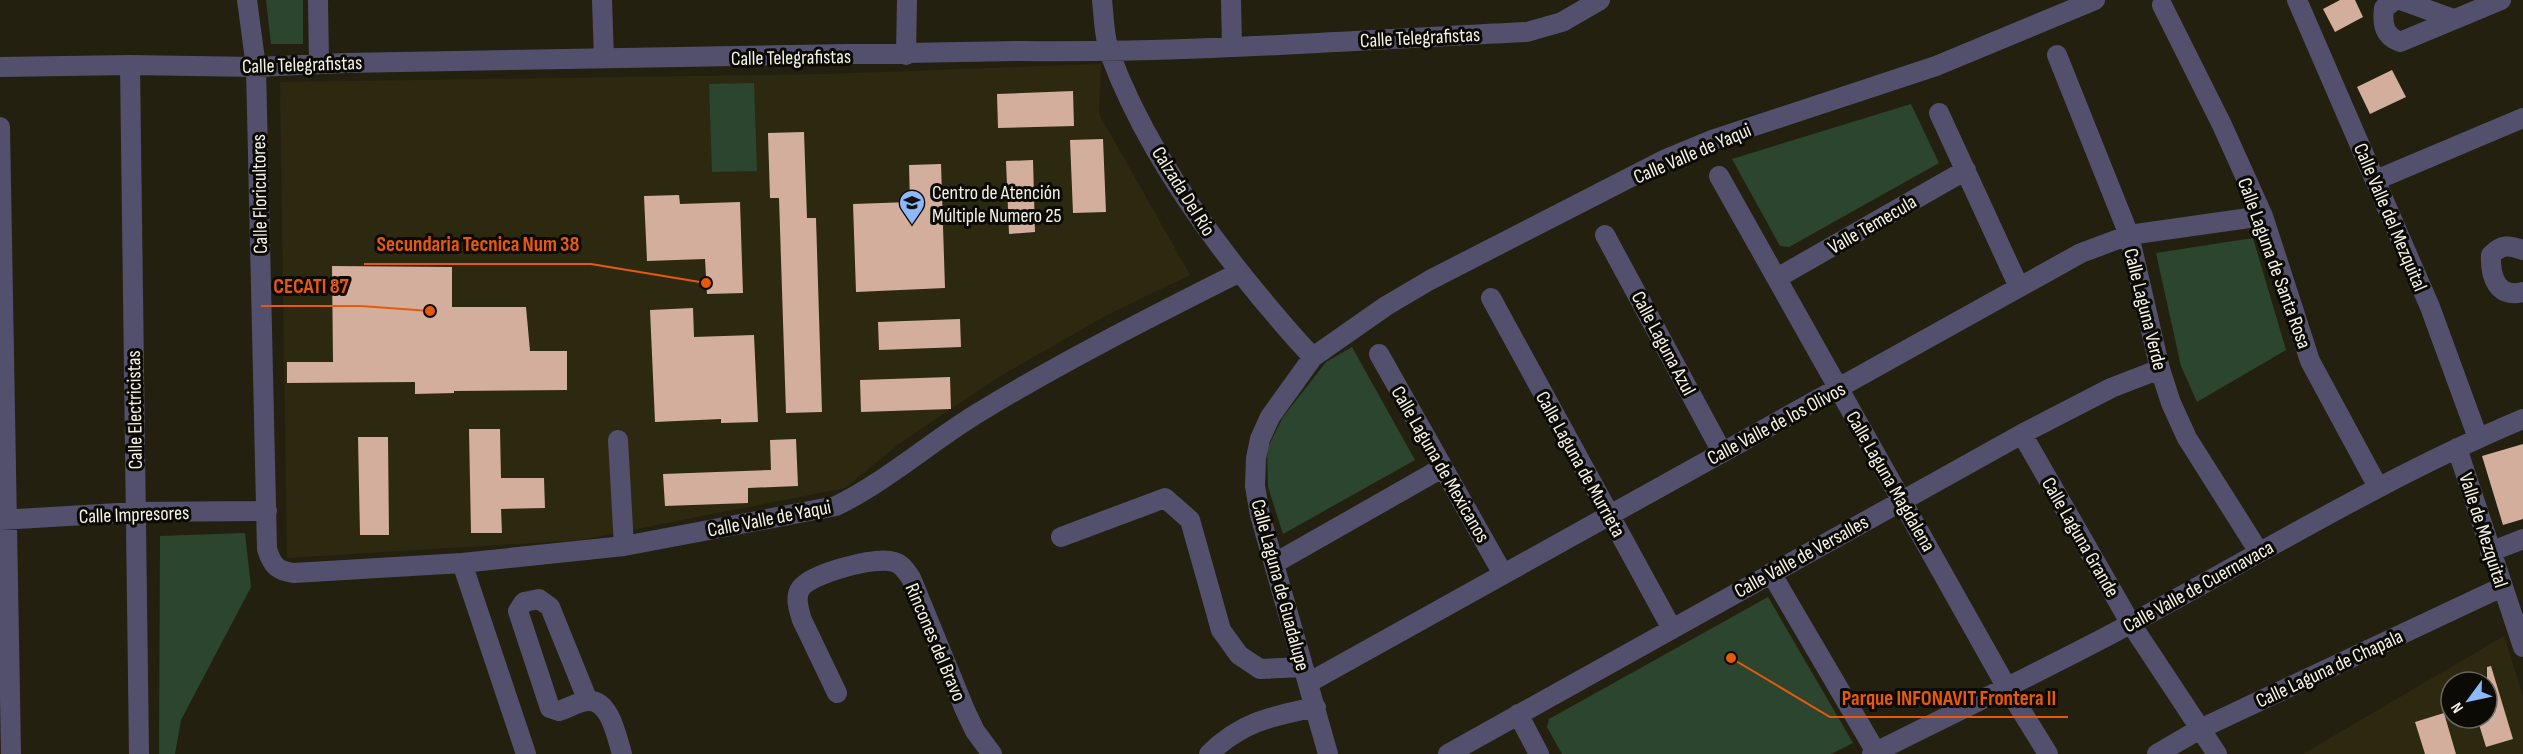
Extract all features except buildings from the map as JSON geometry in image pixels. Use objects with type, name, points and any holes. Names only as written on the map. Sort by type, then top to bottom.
[{"type":"street","name":"Calle Floricultores","points":[[247,0],[256,67],[267,549],[275,567]]},
{"type":"street","points":[[318,0],[319,63]]},
{"type":"street","points":[[602,0],[604,59]]},
{"type":"street","points":[[906,55],[907,0]]},
{"type":"street","name":"Calzada Del Río","points":[[1102,0],[1110,52],[1140,118],[1168,168],[1200,220],[1240,272],[1312,357]]},
{"type":"street","points":[[1232,0],[1232,47]]},
{"type":"street","name":"Calle Telegrafistas","points":[[0,67],[130,65],[256,67],[319,63],[906,55],[1022,51],[1110,52],[1232,47],[1527,32],[1562,22],[1600,0]]},
{"type":"street","name":"Calle Valle de Yaqui","points":[[1312,357],[1386,306],[1430,280],[1666,159],[1712,140],[1936,66],[2095,0]]},
{"type":"street","name":"Calle Valle del Mezquital","points":[[2297,0],[2430,307],[2478,438]]},
{"type":"street","points":[[2453,19],[2400,0],[2384,8],[2382,20],[2387,34],[2400,42],[2502,0]]},
{"type":"street","name":"Calle Laguna de Santa Rosa","points":[[2162,5],[2222,125],[2263,216],[2310,361],[2378,487]]},
{"type":"street","name":"Calle Laguna Verde","points":[[2057,55],[2129,235],[2160,369],[2171,403],[2187,438],[2259,552]]},
{"type":"street","name":"Calle Electricistas","points":[[130,65],[139,754]]},
{"type":"street","points":[[1939,113],[2019,287]]},
{"type":"street","points":[[2376,180],[2518,125]]},
{"type":"street","points":[[0,127],[4,520],[10,754]]},
{"type":"street","name":"Valle Temecula","points":[[1777,278],[1966,170]]},
{"type":"street","name":"Calle Laguna Magdalena","points":[[1719,176],[2006,686],[2048,754]]},
{"type":"street","name":"Calle Valle de los Olivos","points":[[1306,675],[1503,574],[1722,452],[1839,390],[2081,253],[2129,235],[2263,216]]},
{"type":"street","name":"Calle Laguna Azul","points":[[1605,235],[1722,452]]},
{"type":"street","points":[[2523,250],[2505,245],[2499,248],[2492,255],[2491,267],[2501,289],[2509,294],[2523,292]]},
{"type":"street","name":"Calle Valle de Yaqui","points":[[275,567],[282,572],[294,573],[462,564],[624,546],[836,506],[866,491],[975,415],[1031,382],[1124,330],[1240,272]]},
{"type":"street","name":"Calle Laguna de Murrieta","points":[[1491,298],[1672,629]]},
{"type":"street","name":"Calle Laguna de Mexicanos","points":[[1379,354],[1503,574]]},
{"type":"street","name":"Calle Laguna de Guadalupe","points":[[1312,357],[1270,417],[1260,439],[1256,458],[1255,486],[1328,754]]},
{"type":"street","name":"Calle Valle de Versalles","points":[[1448,754],[2022,434],[2111,388],[2160,369]]},
{"type":"street","name":"Calle Valle de Cuernavaca","points":[[1874,753],[2131,624],[2378,487],[2478,438],[2523,419]]},
{"type":"street","name":"Calle Laguna Grande","points":[[2022,434],[2131,624],[2217,754]]},
{"type":"street","points":[[618,441],[624,546]]},
{"type":"street","name":"Valle de Mezquital","points":[[2457,448],[2523,647]]},
{"type":"street","points":[[1275,562],[1442,468]]},
{"type":"street","points":[[1061,537],[1165,498],[1190,520],[1221,630],[1239,656],[1260,669],[1306,675]]},
{"type":"street","name":"Calle Impresores","points":[[4,520],[135,512],[267,512]]},
{"type":"street","points":[[2490,552],[2523,540]]},
{"type":"street","name":"Rincones del Bravo","points":[[837,693],[802,620],[798,607],[798,594],[801,587],[809,581],[837,570],[872,561],[896,562],[911,578],[965,710],[975,731],[992,754]]},
{"type":"street","points":[[462,564],[526,754]]},
{"type":"street","points":[[1771,573],[1874,753]]},
{"type":"street","name":"Calle Laguna de Chapala","points":[[2157,754],[2200,729],[2502,586]]},
{"type":"street","points":[[588,701],[550,607],[539,599],[524,602],[518,610],[550,708],[559,711],[588,701],[600,705],[609,715],[622,754]]},
{"type":"street","points":[[1209,754],[1236,731],[1252,723],[1316,707]]},
{"type":"street","points":[[1518,714],[1539,754]]},
{"type":"shaded area","points":[[1101,64],[1099,114],[1190,275],[1107,315],[997,378],[899,444],[845,488],[580,540],[287,558],[280,82],[828,74]]},
{"type":"shaded area","points":[[2504,636],[2523,696],[2523,754],[2303,754],[2439,674],[2439,730],[2499,730],[2499,670],[2446,670]]},
{"type":"green space","points":[[266,0],[303,0],[303,44],[271,44]]},
{"type":"green space","points":[[754,83],[757,171],[712,172],[709,84]]},
{"type":"green space","points":[[1911,104],[1939,163],[1789,247],[1780,246],[1732,159]]},
{"type":"green space","points":[[2253,238],[2286,350],[2197,402],[2181,366],[2156,253]]},
{"type":"green space","points":[[1352,347],[1415,460],[1283,534],[1268,487],[1267,449],[1283,417],[1326,362]]},
{"type":"green space","points":[[245,533],[251,587],[181,720],[175,754],[159,754],[160,536]]},
{"type":"green space","points":[[1768,597],[1853,743],[1831,754],[1562,754],[1547,727],[1549,719]]},
{"type":"place","name":"Centro de Atención Múltiple Numero 25","points":[[912,226]]},
{"type":"place","name":"Secundaria Tecnica Num 38","points":[[706,283]]},
{"type":"place","name":"CECATI 87","points":[[430,311]]},
{"type":"place","name":"Parque INFONAVIT Frontera II","points":[[1731,658]]}]
